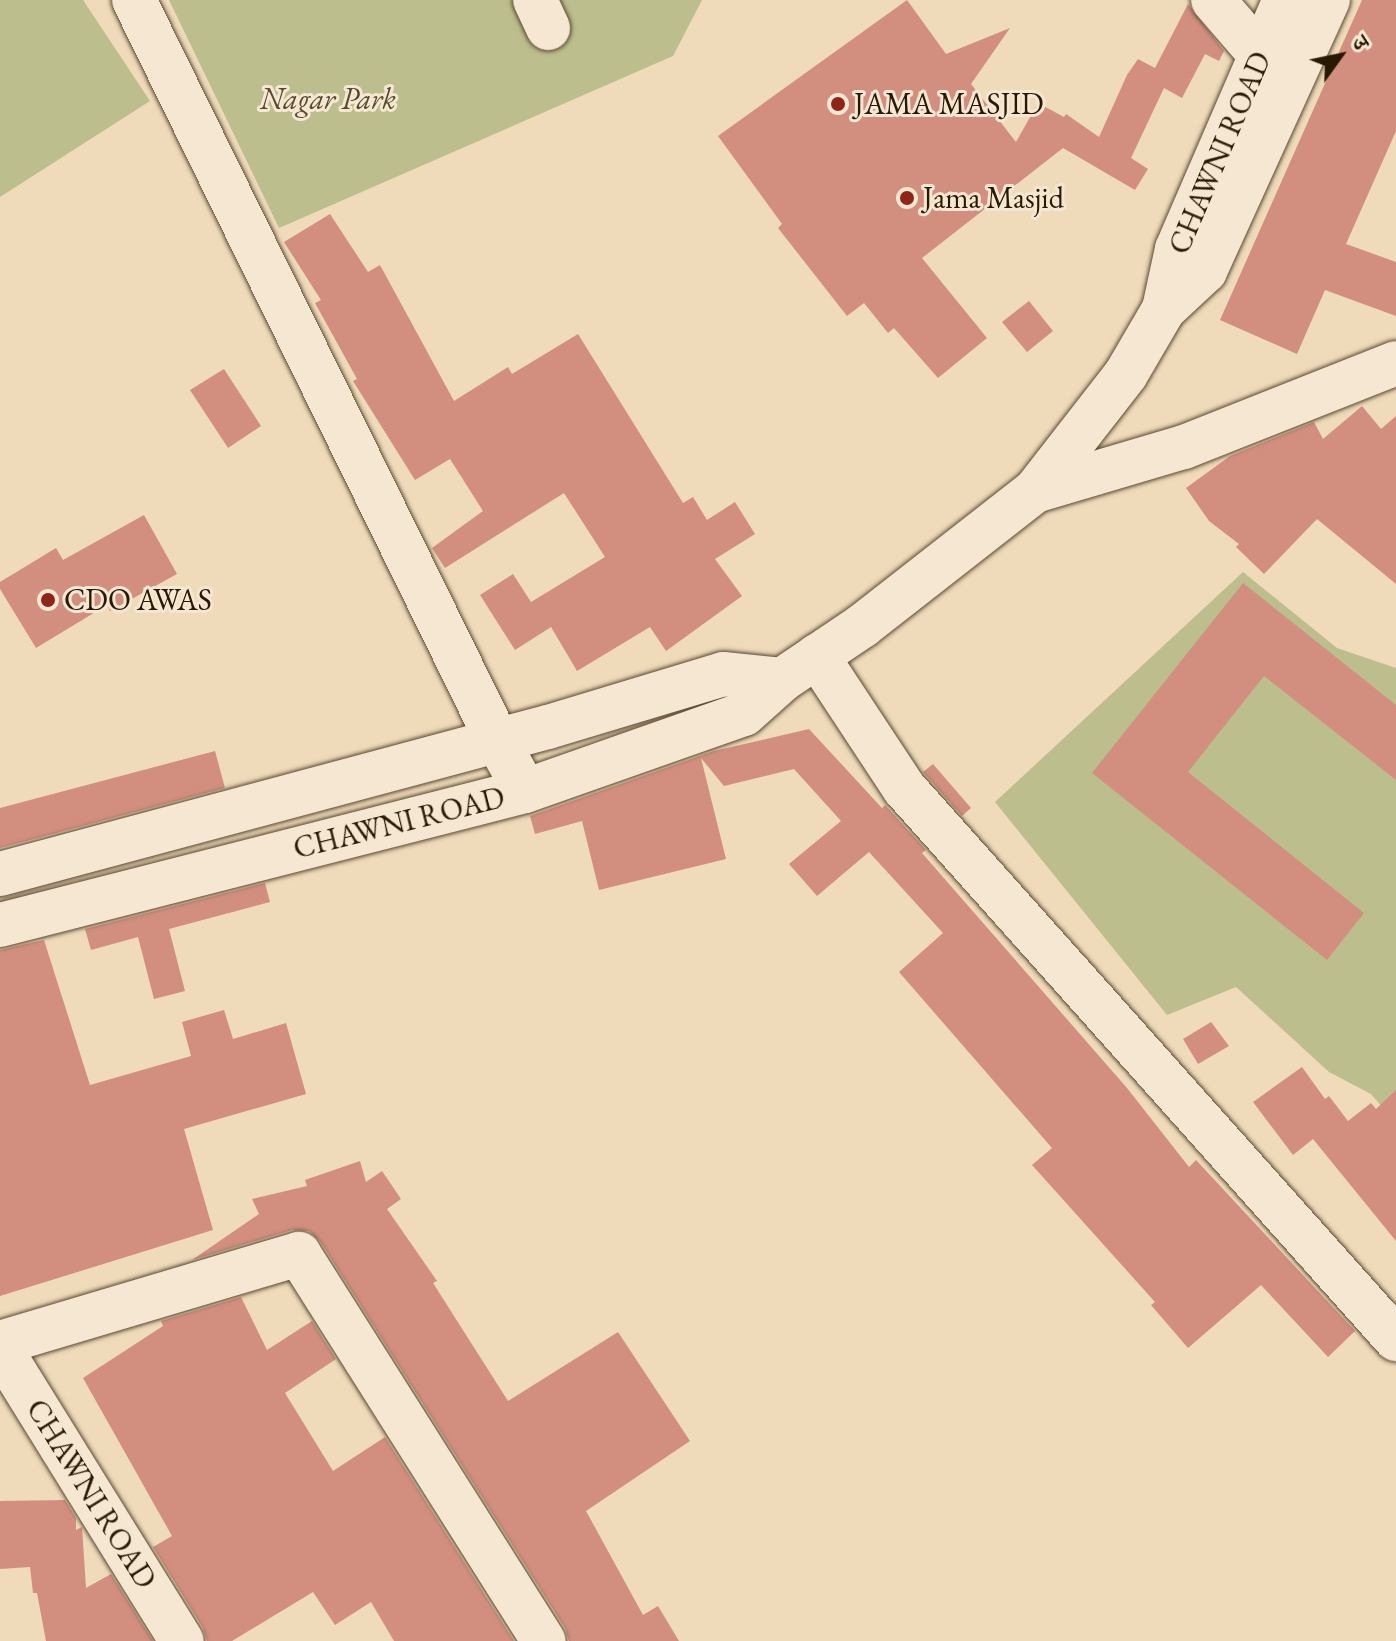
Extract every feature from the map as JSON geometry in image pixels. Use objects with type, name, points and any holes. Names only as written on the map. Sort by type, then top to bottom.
[{"type":"street","points":[[134,0],[497,740],[525,791]]},
{"type":"street","points":[[1213,0],[1274,71]]},
{"type":"street","name":"CHAWNI ROAD","points":[[0,925],[525,791],[744,714],[799,668],[1035,491],[1126,374],[1164,309],[1205,271],[1274,71],[1285,0]]},
{"type":"street","name":"CHAWNI ROAD","points":[[1274,71],[1328,0]]},
{"type":"street","points":[[1035,491],[1184,447],[1396,363]]},
{"type":"street","points":[[799,668],[1396,1339]]},
{"type":"street","name":"CHAWNI ROAD","points":[[0,874],[497,740],[723,674],[799,668]]},
{"type":"street","points":[[0,1345],[299,1254],[544,1641]]},
{"type":"street","name":"CHAWNI ROAD","points":[[0,1345],[182,1641]]},
{"type":"green space","points":[[0,0],[83,0],[150,101],[0,197]]},
{"type":"green space","name":"Nagar Park","points":[[169,0],[702,0],[673,56],[279,228]]},
{"type":"green space","points":[[1243,572],[1337,648],[1396,668],[1396,1123],[1371,1094],[1329,1072],[1236,987],[1167,1015],[995,802]]},
{"type":"building","points":[[907,0],[946,54],[1010,28],[971,84],[1016,142],[1038,103],[1064,117],[1066,114],[1099,137],[1127,75],[1138,59],[1155,68],[1188,4],[1224,51],[1219,61],[1205,54],[1182,98],[1164,88],[1131,158],[1148,169],[1135,190],[1063,148],[922,258],[987,338],[938,378],[894,328],[888,333],[864,303],[847,316],[778,228],[782,224],[718,136]]},
{"type":"building","points":[[1362,0],[1396,0],[1396,131],[1346,244],[1396,262],[1396,316],[1325,290],[1297,354],[1220,320]]},
{"type":"building","points":[[330,214],[368,272],[380,265],[454,401],[508,367],[512,374],[578,334],[683,503],[693,497],[707,520],[735,502],[755,534],[715,559],[742,596],[666,651],[650,627],[577,671],[551,627],[515,650],[480,595],[513,574],[531,602],[605,557],[564,493],[445,568],[432,548],[483,511],[450,459],[415,480],[353,381],[357,379],[315,303],[321,300],[284,242]]},
{"type":"building","points":[[1029,301],[1053,331],[1027,352],[1002,322]]},
{"type":"building","points":[[224,369],[261,426],[228,448],[190,390]]},
{"type":"building","points":[[1362,406],[1381,429],[1396,416],[1396,584],[1317,519],[1264,574],[1236,547],[1239,544],[1209,521],[1186,488],[1230,456],[1314,422],[1323,439]]},
{"type":"building","points":[[144,515],[177,574],[110,611],[107,605],[36,648],[0,589],[0,582],[56,548],[63,560]]},
{"type":"building","points":[[1243,583],[1396,705],[1396,780],[1264,676],[1188,772],[1364,913],[1327,960],[1092,773]]},
{"type":"building","points":[[809,729],[882,808],[885,805],[926,850],[922,853],[1127,1088],[1189,1167],[1196,1160],[1355,1331],[1328,1357],[1261,1285],[1188,1348],[1151,1305],[1155,1302],[1032,1165],[1052,1148],[899,972],[943,933],[869,852],[817,896],[789,864],[841,821],[794,769],[724,786],[701,758],[726,859],[599,890],[582,821],[535,834],[530,816],[714,751]]},
{"type":"building","points":[[215,751],[225,788],[0,848],[0,808]]},
{"type":"building","points":[[933,764],[971,808],[962,816],[923,772]]},
{"type":"building","points":[[265,883],[270,902],[169,929],[185,991],[154,999],[138,937],[91,950],[85,929]]},
{"type":"building","points":[[44,940],[90,1085],[191,1056],[182,1022],[224,1010],[233,1039],[286,1023],[306,1094],[184,1129],[213,1230],[0,1296],[0,950]]},
{"type":"building","points":[[1211,1022],[1229,1046],[1198,1064],[1183,1039]]},
{"type":"building","points":[[1302,1067],[1325,1099],[1329,1096],[1348,1121],[1371,1103],[1376,1109],[1396,1090],[1396,1241],[1313,1139],[1293,1155],[1253,1102]]},
{"type":"building","points":[[360,1161],[366,1182],[382,1171],[401,1199],[387,1209],[437,1281],[433,1283],[508,1401],[618,1332],[690,1441],[586,1511],[643,1615],[658,1606],[679,1641],[569,1641],[565,1628],[320,1241],[309,1231],[292,1230],[192,1260],[259,1214],[252,1199],[307,1186],[305,1180]]},
{"type":"building","points":[[241,1297],[267,1350],[312,1321],[336,1359],[285,1393],[333,1471],[385,1437],[514,1641],[394,1641],[371,1602],[335,1625],[313,1592],[232,1641],[207,1641],[203,1628],[153,1547],[172,1536],[83,1378],[163,1326],[161,1321]]},
{"type":"building","points":[[65,1500],[76,1518],[76,1530],[82,1527],[86,1588],[111,1574],[153,1641],[46,1641],[37,1593],[33,1593],[30,1567],[0,1569],[0,1501]]},
{"type":"place","name":"JAMA MASJID","points":[[838,104]]},
{"type":"place","name":"Jama Masjid","points":[[907,198]]},
{"type":"place","name":"CDO AWAS","points":[[48,600]]}]
